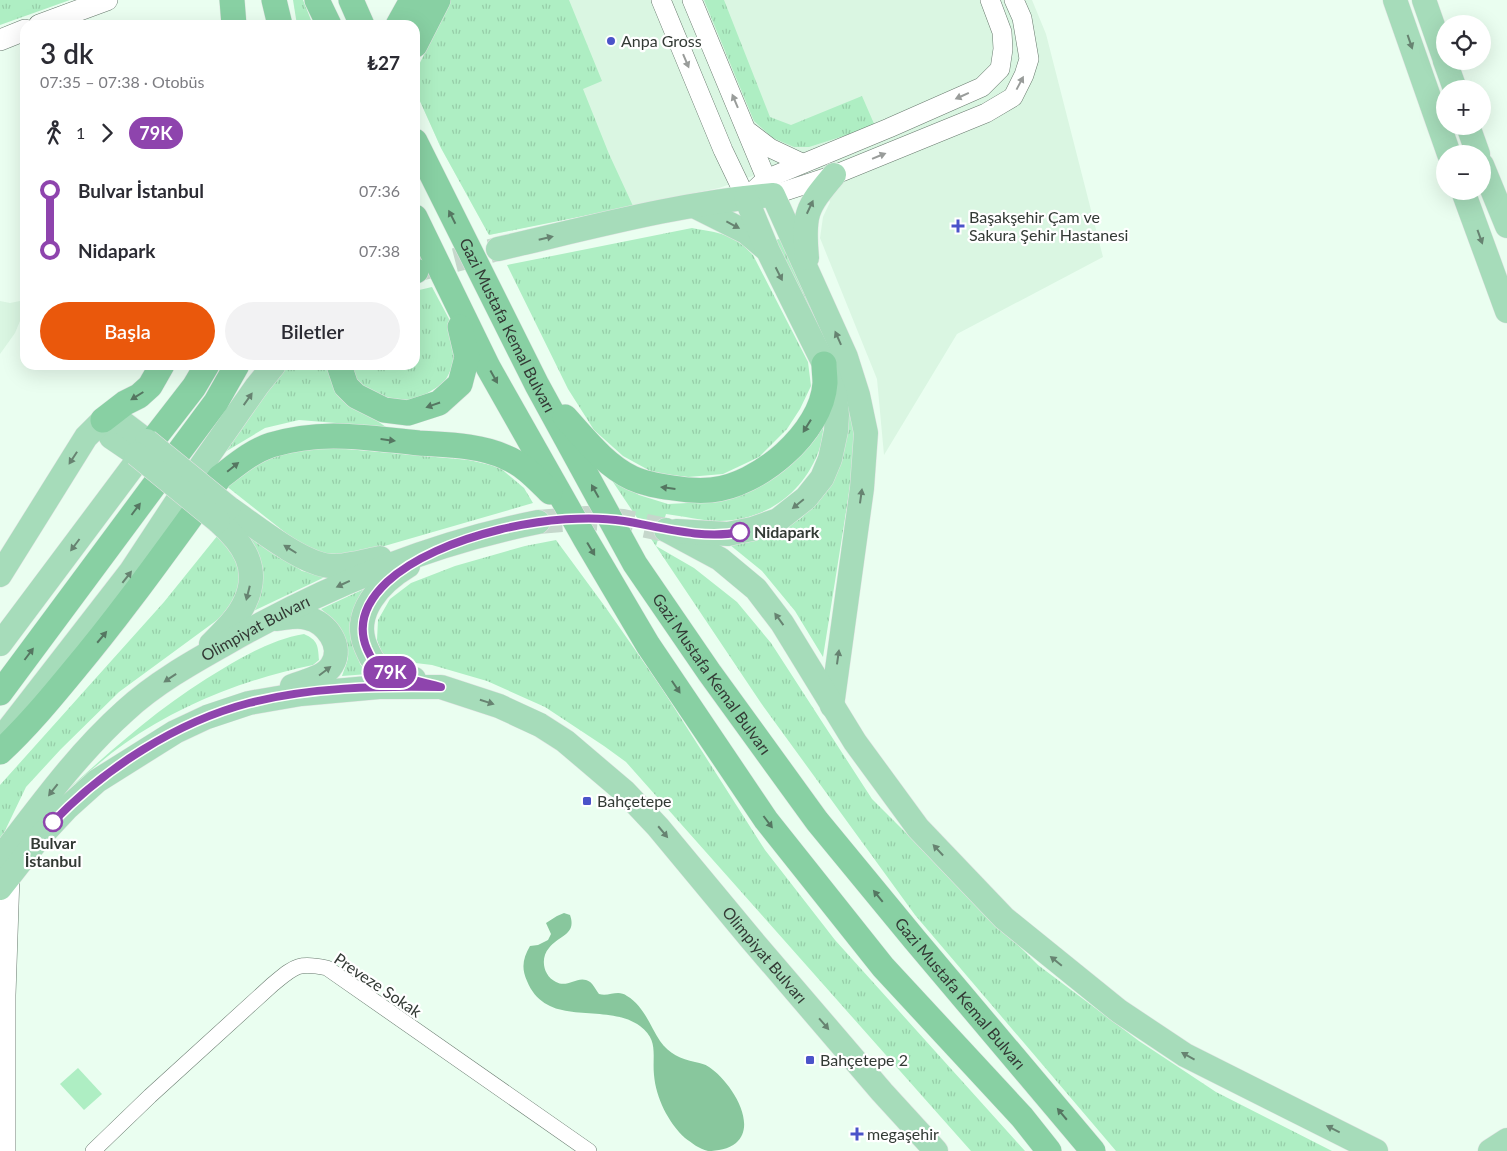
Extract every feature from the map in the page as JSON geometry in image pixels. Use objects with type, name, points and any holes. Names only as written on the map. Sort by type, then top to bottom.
[{"type":"highway","points":[[232,0],[234,20]]},
{"type":"highway","points":[[274,0],[279,20]]},
{"type":"highway","points":[[317,0],[327,20]]},
{"type":"highway","points":[[351,0],[360,20]]},
{"type":"highway","points":[[401,20],[412,0]]},
{"type":"highway","points":[[420,35],[438,0]]},
{"type":"highway","name":"Gazi Mustafa Kemal Bulvarı","points":[[420,152],[537,386],[635,564],[709,672],[811,813],[915,940],[1093,1151]]},
{"type":"highway","points":[[341,370],[346,386],[356,396],[384,410],[408,413],[440,403],[460,384],[467,357],[462,329],[439,284],[420,267]]},
{"type":"highway","name":"Gazi Mustafa Kemal Bulvarı","points":[[420,267],[488,367],[648,646],[766,820],[883,967],[1022,1117],[1049,1151]]},
{"type":"highway","points":[[537,386],[582,436],[613,466],[633,478],[656,486],[686,490],[711,490],[741,483],[765,470],[789,451],[806,430],[819,407],[825,384],[824,364]]},
{"type":"highway","points":[[104,420],[125,403],[139,396],[150,386],[159,370]]},
{"type":"highway","points":[[146,444],[187,370]]},
{"type":"highway","points":[[146,444],[194,388],[204,370]]},
{"type":"highway","points":[[0,693],[216,402],[234,370]]},
{"type":"highway","points":[[0,752],[46,704],[110,627],[220,477],[243,459],[270,445],[312,436],[353,436],[470,447],[505,457],[530,471],[572,515]]},
{"type":"main road","points":[[53,20],[107,0]]},
{"type":"main road","points":[[1395,0],[1446,145]]},
{"type":"main road","points":[[1424,0],[1449,71]]},
{"type":"main road","points":[[0,40],[20,32]]},
{"type":"main road","points":[[808,272],[805,242],[806,217],[813,200],[834,175]]},
{"type":"main road","points":[[498,249],[694,206],[746,198],[770,187],[846,357],[858,395],[866,433],[862,488],[832,706]]},
{"type":"main road","points":[[1491,187],[1507,226]]},
{"type":"main road","points":[[746,198],[768,251],[824,364],[835,394],[836,431],[830,458],[822,478],[806,498],[778,520],[752,529],[728,534],[666,530],[720,559],[756,589],[782,622],[855,742],[918,828],[1004,918],[1118,1011],[1185,1054],[1376,1151]]},
{"type":"main road","points":[[1466,200],[1507,311]]},
{"type":"main road","points":[[694,206],[746,232],[768,251]]},
{"type":"main road","points":[[0,740],[132,571],[187,486],[270,370]]},
{"type":"main road","points":[[0,575],[86,437],[104,420],[122,422],[223,515],[313,562],[331,566],[438,549]]},
{"type":"main road","points":[[0,644],[146,444]]},
{"type":"main road","points":[[194,662],[230,624],[245,602],[252,576],[246,552],[234,536],[223,515]]},
{"type":"main road","name":"Olimpiyat Bulvarı","points":[[3,874],[27,822],[72,767],[125,711],[148,692],[194,662],[265,621],[349,580],[500,529],[538,522]]},
{"type":"main road","name":"Olimpiyat Bulvarı","points":[[438,549],[400,571],[376,592],[368,605],[362,630],[364,642],[371,659],[377,666],[386,671],[499,706],[540,725],[565,741],[591,762],[625,792],[658,827],[882,1092],[936,1151]]},
{"type":"main road","points":[[3,874],[67,808],[97,781],[175,732],[207,717],[321,675],[332,666],[336,653],[335,644],[330,634],[321,624],[308,618],[294,616],[265,621]]},
{"type":"main road","points":[[248,703],[301,694],[378,687],[441,687]]},
{"type":"main road","points":[[1490,1151],[1507,1140]]},
{"type":"street","points":[[661,0],[723,150],[746,198]]},
{"type":"street","points":[[692,0],[770,187]]},
{"type":"street","points":[[770,187],[802,163],[889,128],[982,86],[1000,69],[1003,49],[1002,32],[990,0]]},
{"type":"street","points":[[770,187],[834,175],[986,113],[1013,97],[1030,59],[1022,18],[1014,0]]},
{"type":"street","points":[[748,131],[770,148],[802,163]]},
{"type":"street","points":[[3,874],[6,1151]]},
{"type":"street","name":"Preveze Sokak","points":[[93,1151],[150,1096],[273,984],[293,968],[309,964],[326,968],[589,1151]]},
{"type":"shaded area","name":"Başakşehir Çam ve Sakura Şehir Hastanesi","points":[[451,0],[1032,0],[1046,34],[1103,257],[957,334],[884,455],[877,379],[820,238],[823,217],[830,202],[809,156],[719,188],[489,235],[441,148],[420,101],[420,63]]},
{"type":"shaded area","points":[[0,301],[10,303],[20,301],[20,321],[15,333],[0,354]]},
{"type":"shaded area","points":[[564,913],[570,915],[571,927],[546,952],[544,966],[548,976],[560,984],[582,979],[586,980],[592,984],[599,994],[624,994],[638,1005],[660,1041],[671,1053],[706,1065],[717,1073],[732,1091],[743,1113],[744,1124],[742,1134],[736,1143],[723,1149],[708,1151],[696,1146],[685,1138],[673,1125],[657,1092],[652,1042],[646,1031],[640,1026],[626,1019],[611,1015],[563,1010],[548,1005],[536,996],[524,972],[526,955],[530,946],[538,945],[548,940],[551,934],[546,923]]},
{"type":"green space","points":[[0,0],[70,0],[0,25]]},
{"type":"green space","points":[[293,0],[303,0],[311,20],[296,20]]},
{"type":"green space","points":[[451,0],[569,0],[602,81],[583,89],[609,154],[633,206],[489,235],[441,148],[420,101],[420,63]]},
{"type":"green space","points":[[704,0],[724,0],[770,117],[791,125],[862,96],[875,126],[809,147],[794,147],[773,138],[754,121]]},
{"type":"green space","points":[[692,228],[732,238],[753,255],[808,362],[811,386],[800,409],[787,429],[759,457],[723,474],[688,477],[654,473],[623,456],[594,430],[568,389],[507,265]]},
{"type":"green space","points":[[781,238],[852,397],[856,449],[823,657],[795,611],[762,571],[730,545],[769,537],[800,519],[823,496],[838,466],[847,422],[774,241]]},
{"type":"green space","points":[[432,287],[456,332],[455,362],[444,383],[426,394],[402,402],[379,395],[359,385],[351,370],[420,370],[420,290]]},
{"type":"green space","points":[[280,370],[328,370],[337,393],[386,427],[299,420],[265,428],[220,455]]},
{"type":"green space","points":[[825,418],[820,448],[813,464],[794,491],[782,501],[753,516],[719,521],[666,514],[656,546],[694,568],[737,602],[771,643],[872,799],[1038,965],[1139,1041],[1216,1092],[1332,1151],[1116,1151],[915,915],[761,703],[609,476],[639,495],[668,504],[707,502]]},
{"type":"green space","points":[[335,448],[469,460],[499,467],[524,488],[533,503],[381,547],[334,556],[306,549],[225,485],[255,461],[306,449]]},
{"type":"green space","points":[[248,530],[302,571],[327,576],[245,615],[253,546]]},
{"type":"green space","points":[[218,535],[234,549],[239,567],[239,592],[228,612],[119,692],[61,749],[26,787],[0,841],[0,785],[164,602]]},
{"type":"green space","points":[[556,540],[661,687],[765,850],[835,940],[1025,1151],[971,1151],[626,762],[545,707],[487,681],[432,665],[391,660],[382,653],[377,640],[378,620],[390,599],[411,583],[455,566],[525,546]]},
{"type":"green space","points":[[364,589],[355,610],[356,645],[360,664],[368,674],[342,676],[348,657],[347,642],[337,624],[321,609]]},
{"type":"green space","points":[[304,634],[315,641],[318,647],[319,660],[313,665],[263,678],[191,705],[145,730],[117,749],[65,792],[141,726],[202,681],[262,647]]},
{"type":"green space","points":[[78,1068],[102,1094],[84,1110],[60,1084]]},
{"type":"tunnel","points":[[420,269],[498,249]]},
{"type":"tunnel","points":[[538,522],[587,518],[623,521],[666,530]]},
{"type":"bus line","name":"79K","points":[[53,822],[97,781],[175,732],[207,717],[248,703],[301,694],[378,687],[441,687],[386,671],[377,666],[371,659],[364,642],[362,630],[368,605],[376,592],[400,571],[438,549],[500,529],[538,522],[587,518],[623,521],[666,530],[728,534],[740,532]]},
{"type":"place","name":"Anpa Gross","points":[[611,41]]},
{"type":"place","name":"Başakşehir Çam ve Sakura Şehir Hastanesi","points":[[958,226]]},
{"type":"place","name":"Nidapark","points":[[740,532]]},
{"type":"place","name":"Bahçetepe","points":[[587,801]]},
{"type":"place","name":"Bulvar İstanbul","points":[[53,822]]},
{"type":"place","name":"Bahçetepe 2","points":[[810,1060]]},
{"type":"place","name":"megaşehir","points":[[857,1134]]}]
